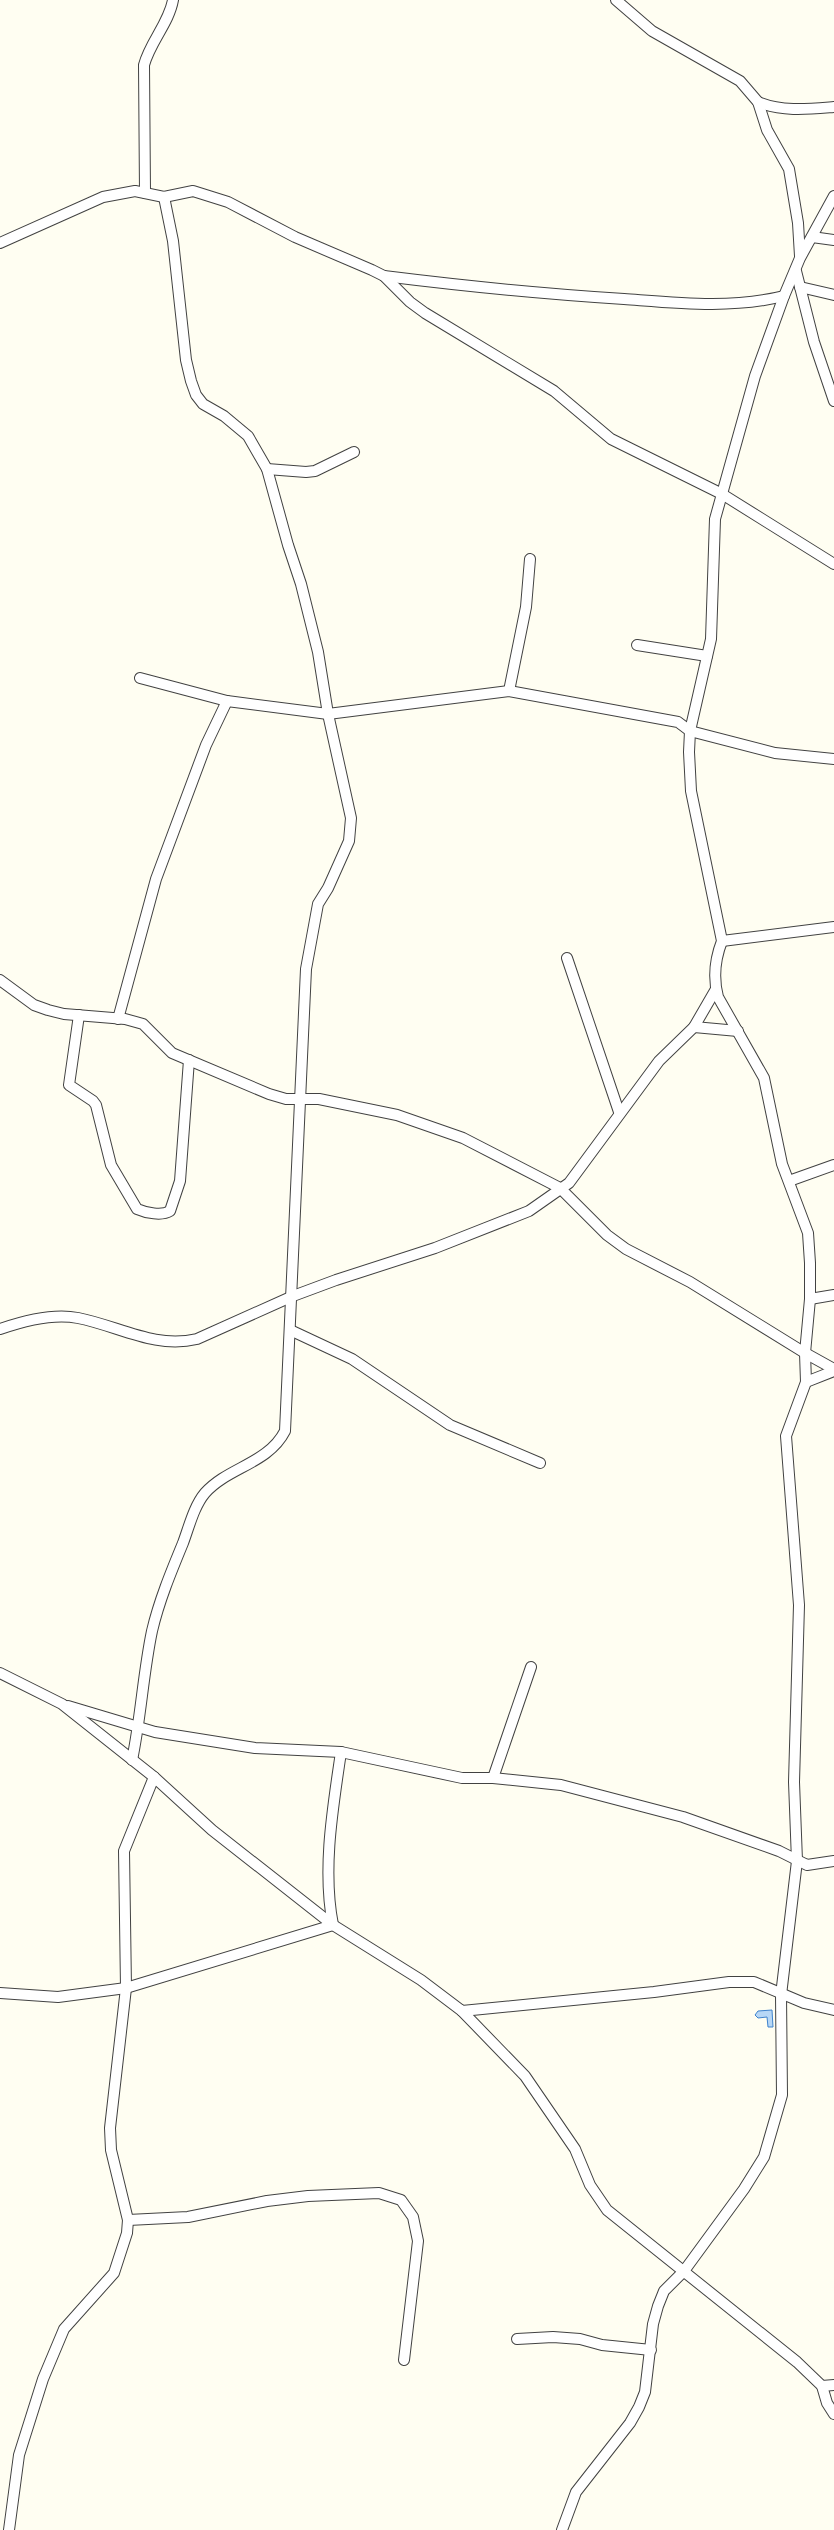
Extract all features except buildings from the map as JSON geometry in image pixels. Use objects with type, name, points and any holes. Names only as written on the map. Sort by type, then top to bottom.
[{"type":"street","points":[[145,193],[144,65],[148,51],[171,9],[173,0]]},
{"type":"street","points":[[616,0],[652,31],[740,82],[758,102],[767,130],[789,170],[801,244],[800,258]]},
{"type":"street","points":[[758,102],[777,108],[807,109],[834,107]]},
{"type":"street","points":[[0,243],[103,197],[124,192],[145,193],[164,197],[193,191],[228,202],[295,237],[384,276],[518,292],[713,305],[759,302],[784,296]]},
{"type":"street","points":[[562,2530],[576,2492],[630,2423],[639,2407],[645,2392],[658,2306],[664,2291],[684,2272],[744,2189],[764,2157],[771,2138],[782,2095],[781,1995],[796,1861],[794,1782],[799,1605],[786,1436],[806,1382],[805,1353],[810,1299],[808,1233],[782,1164],[764,1078],[718,997],[716,989],[715,965],[722,940],[691,791],[690,731],[711,639],[714,532],[722,494],[755,376],[784,296],[796,271],[800,258],[834,196]]},
{"type":"street","points":[[132,1760],[139,1727],[152,1631],[164,1590],[197,1507],[205,1493],[219,1482],[266,1454],[279,1443],[285,1431],[293,1296],[293,1228],[301,1098],[306,969],[318,904],[342,858],[352,830],[351,818],[328,714],[322,668],[301,584],[288,545],[267,469],[248,436],[224,416],[203,404],[196,395],[186,360],[173,241],[164,197]]},
{"type":"street","points":[[812,237],[834,240]]},
{"type":"street","points":[[796,271],[816,348],[834,401]]},
{"type":"street","points":[[384,276],[410,302],[425,313],[554,390],[611,439],[722,494],[834,564]]},
{"type":"street","points":[[800,287],[834,295]]},
{"type":"street","points":[[267,469],[306,472],[315,471],[354,452]]},
{"type":"street","points":[[509,691],[524,623],[530,559]]},
{"type":"street","points":[[637,645],[707,656]]},
{"type":"street","points":[[140,678],[226,702],[328,714],[509,691],[678,722],[690,731],[775,753],[834,759]]},
{"type":"street","points":[[118,1018],[156,879],[206,745],[226,702]]},
{"type":"street","points":[[722,940],[834,927]]},
{"type":"street","points":[[567,958],[619,1112]]},
{"type":"street","points":[[0,980],[34,1005],[59,1012],[118,1018],[143,1024],[172,1053],[269,1094],[286,1099],[319,1099],[396,1116],[463,1138],[560,1188],[607,1235],[626,1249],[690,1282],[834,1370]]},
{"type":"street","points":[[0,1330],[31,1321],[76,1318],[141,1338],[180,1343],[197,1339],[293,1296],[336,1280],[435,1248],[529,1211],[569,1183],[619,1112],[659,1060],[694,1027],[716,989]]},
{"type":"street","points":[[79,1015],[69,1085],[93,1100],[96,1105],[114,1172],[137,1209],[144,1212],[166,1214],[170,1211],[178,1190],[189,1060]]},
{"type":"street","points":[[694,1027],[738,1031]]},
{"type":"street","points":[[789,1181],[834,1165]]},
{"type":"street","points":[[810,1299],[834,1295]]},
{"type":"street","points":[[290,1330],[352,1359],[450,1425],[540,1463]]},
{"type":"street","points":[[806,1382],[834,1370]]},
{"type":"street","points":[[493,1778],[531,1667]]},
{"type":"street","points":[[0,1673],[62,1704],[139,1727],[255,1748],[341,1752],[456,1777],[493,1778],[561,1785],[683,1817],[780,1851],[796,1861],[807,1864],[834,1861]]},
{"type":"street","points":[[62,1704],[154,1777],[212,1830],[333,1925],[421,1980],[462,2011],[525,2076],[575,2150],[590,2185],[607,2210],[797,2362],[822,2386],[827,2403],[834,2414]]},
{"type":"street","points":[[333,1925],[329,1905],[329,1870],[341,1752]]},
{"type":"street","points":[[9,2530],[19,2455],[44,2379],[64,2329],[114,2273],[127,2233],[128,2220],[111,2150],[110,2134],[126,1988],[124,1851],[154,1777]]},
{"type":"street","points":[[0,1993],[58,1997],[126,1988],[333,1925]]},
{"type":"street","points":[[462,2011],[654,1992],[729,1982],[754,1982],[781,1995],[834,2010]]},
{"type":"street","points":[[128,2220],[188,2217],[267,2201],[308,2196],[379,2193],[401,2200],[413,2217],[418,2241],[404,2360]]},
{"type":"street","points":[[517,2339],[553,2337],[580,2339],[602,2345],[651,2350]]},
{"type":"street","points":[[822,2386],[834,2385]]},
{"type":"water","points":[[772,2010],[773,2027],[768,2027],[767,2017],[758,2018],[755,2015],[758,2011]]}]
